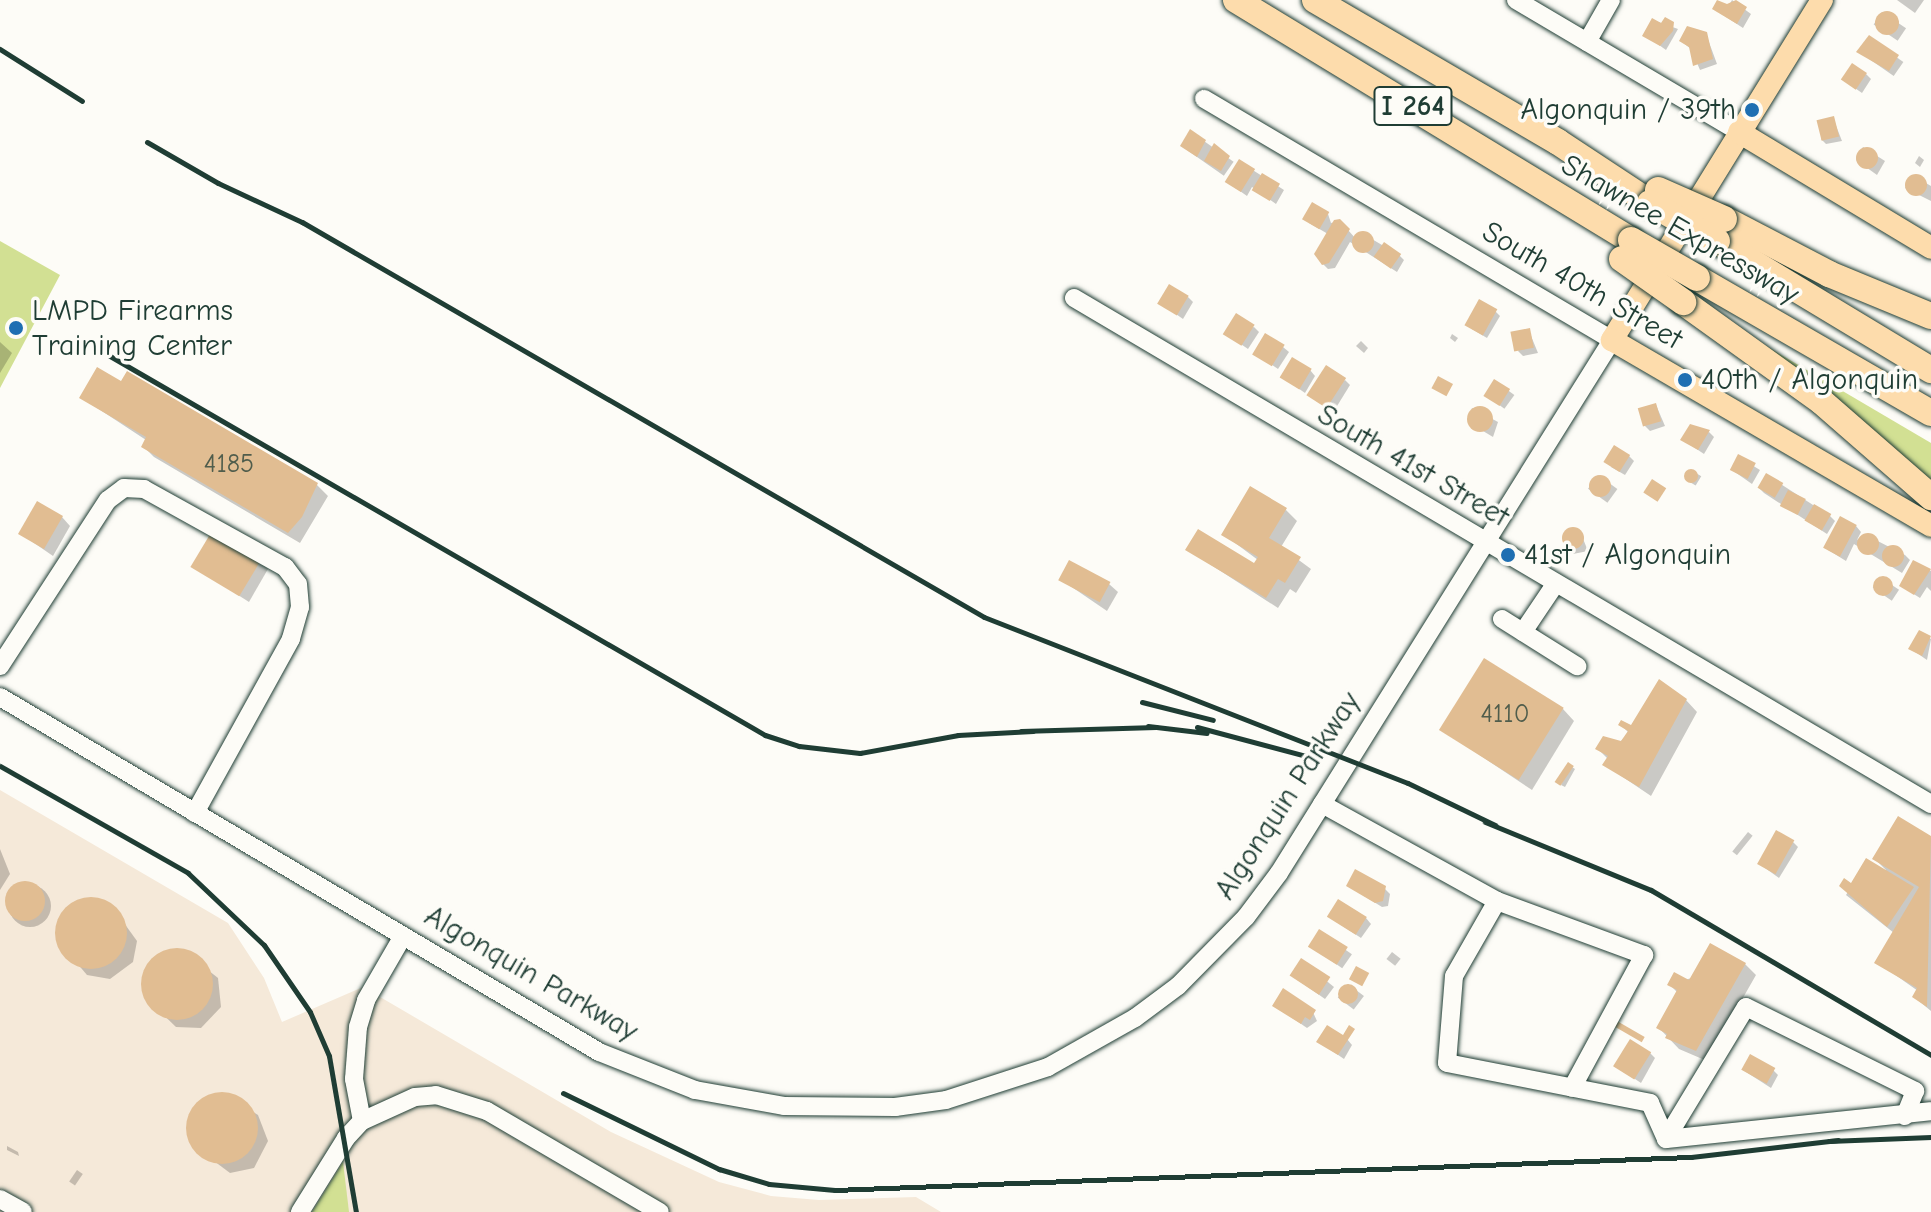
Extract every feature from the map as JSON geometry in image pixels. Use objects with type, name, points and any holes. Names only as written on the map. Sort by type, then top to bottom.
[{"type":"highway","name":"Shawnee Expressway","points":[[1236,0],[1534,184],[1627,250],[1697,278],[1931,413]]},
{"type":"highway","name":"Shawnee Expressway","points":[[1315,0],[1654,197],[1720,230],[1931,370]]},
{"type":"highway","points":[[1720,230],[1931,316]]},
{"type":"highway","points":[[1627,250],[1683,302],[1822,402],[1931,497]]},
{"type":"main road","name":"Algonquin Parkway","points":[[1612,340],[1822,0]]},
{"type":"main road","points":[[1739,132],[1931,248]]},
{"type":"main road","name":"South 40th Street","points":[[1612,340],[1931,526]]},
{"type":"street","points":[[1516,0],[1739,132]]},
{"type":"street","points":[[1587,42],[1611,0]]},
{"type":"street","name":"South 40th Street","points":[[1204,99],[1612,340]]},
{"type":"street","name":"South 41st Street","points":[[1074,298],[1931,804]]},
{"type":"street","name":"Algonquin Parkway","points":[[0,697],[599,1052],[695,1090],[784,1106],[838,1110],[946,1100],[1048,1067],[1135,1018],[1178,986],[1246,917],[1322,804],[1612,340]]},
{"type":"street","points":[[0,666],[108,500],[124,488],[144,489],[285,567],[298,584],[300,607],[291,639],[195,813]]},
{"type":"street","points":[[1523,632],[1556,583]]},
{"type":"street","points":[[1502,619],[1577,666]]},
{"type":"street","points":[[1322,804],[1497,901],[1644,955],[1572,1088]]},
{"type":"street","points":[[1497,901],[1454,976],[1447,1063],[1650,1103],[1666,1139]]},
{"type":"street","points":[[362,1121],[354,1079],[358,1027],[366,1000],[403,936]]},
{"type":"street","points":[[1666,1139],[1746,1007],[1915,1091],[1905,1116]]},
{"type":"street","points":[[300,1212],[346,1138],[362,1121],[415,1097],[462,1100],[660,1212]]},
{"type":"street","points":[[1666,1139],[1931,1111]]},
{"type":"street","points":[[0,1199],[23,1212]]},
{"type":"shaded area","points":[[0,790],[228,923],[264,978],[282,1022],[363,987],[611,1132],[719,1182],[771,1196],[819,1200],[916,1197],[941,1212],[0,1212]]},
{"type":"green space","name":"LMPD Firearms Training Center","points":[[0,241],[60,275],[0,388]]},
{"type":"green space","points":[[1722,320],[1931,443],[1931,480]]},
{"type":"green space","points":[[343,1162],[349,1212],[312,1212]]},
{"type":"building","points":[[1717,0],[1727,4],[1736,0],[1747,7],[1737,24],[1712,9]]},
{"type":"building","points":[[1887,11],[1896,14],[1899,23],[1896,32],[1887,35],[1878,32],[1875,23],[1878,14]]},
{"type":"building","points":[[1665,17],[1674,22],[1673,31],[1660,46],[1642,36],[1652,18],[1661,23]]},
{"type":"building","points":[[1687,26],[1707,32],[1713,59],[1693,66],[1689,47],[1679,41]]},
{"type":"building","points":[[1869,35],[1899,55],[1889,71],[1856,52]]},
{"type":"building","points":[[1852,63],[1867,73],[1856,90],[1841,80]]},
{"type":"building","points":[[1834,116],[1839,136],[1822,141],[1817,120]]},
{"type":"building","points":[[1190,129],[1206,140],[1197,157],[1180,146]]},
{"type":"building","points":[[1214,143],[1230,156],[1221,171],[1204,161]]},
{"type":"building","points":[[1863,147],[1871,147],[1878,158],[1871,169],[1863,169],[1856,162],[1856,154]]},
{"type":"building","points":[[1239,159],[1255,169],[1241,192],[1225,182]]},
{"type":"building","points":[[1262,173],[1280,184],[1270,201],[1252,190]]},
{"type":"building","points":[[1916,174],[1924,177],[1927,185],[1924,193],[1916,196],[1908,193],[1905,185],[1908,177]]},
{"type":"building","points":[[1312,202],[1329,212],[1319,229],[1302,219]]},
{"type":"building","points":[[1340,219],[1350,229],[1329,263],[1322,265],[1314,254],[1334,220]]},
{"type":"building","points":[[1363,231],[1371,234],[1374,242],[1371,250],[1363,253],[1355,250],[1352,242],[1355,234]]},
{"type":"building","points":[[1384,242],[1401,254],[1391,269],[1374,257]]},
{"type":"building","points":[[1169,284],[1189,296],[1177,316],[1157,304]]},
{"type":"building","points":[[1479,299],[1497,309],[1483,335],[1464,325]]},
{"type":"building","points":[[1236,313],[1255,325],[1241,346],[1223,334]]},
{"type":"building","points":[[1530,328],[1534,348],[1514,351],[1510,332]]},
{"type":"building","points":[[1265,333],[1285,345],[1272,366],[1252,354]]},
{"type":"building","points":[[1292,357],[1312,369],[1299,389],[1280,378]]},
{"type":"building","points":[[1326,365],[1346,378],[1327,408],[1306,395]]},
{"type":"building","points":[[97,367],[121,381],[127,371],[318,483],[302,517],[288,533],[141,447],[146,437],[79,398]]},
{"type":"building","points":[[1438,376],[1453,384],[1446,396],[1431,388]]},
{"type":"building","points":[[1494,379],[1510,389],[1500,406],[1483,396]]},
{"type":"building","points":[[1656,403],[1661,421],[1643,427],[1638,408]]},
{"type":"building","points":[[1480,406],[1489,410],[1493,419],[1489,428],[1480,432],[1471,428],[1467,419],[1471,410]]},
{"type":"building","points":[[1690,424],[1710,430],[1698,450],[1680,440]]},
{"type":"building","points":[[1614,445],[1630,455],[1620,472],[1603,462]]},
{"type":"building","points":[[1738,454],[1756,463],[1748,479],[1730,470]]},
{"type":"building","points":[[1691,469],[1698,476],[1691,483],[1684,476]]},
{"type":"building","points":[[1766,473],[1783,483],[1775,498],[1758,488]]},
{"type":"building","points":[[1600,475],[1608,478],[1611,486],[1608,494],[1600,497],[1592,494],[1589,486],[1592,478]]},
{"type":"building","points":[[1652,479],[1666,488],[1658,502],[1643,492]]},
{"type":"building","points":[[1250,486],[1287,508],[1269,538],[1301,557],[1285,583],[1278,579],[1266,598],[1185,550],[1198,529],[1254,563],[1258,557],[1221,535]]},
{"type":"building","points":[[1788,490],[1806,499],[1798,515],[1780,506]]},
{"type":"building","points":[[37,501],[63,516],[44,549],[18,534]]},
{"type":"building","points":[[1814,504],[1831,514],[1822,530],[1804,520]]},
{"type":"building","points":[[1840,516],[1857,525],[1840,557],[1823,548]]},
{"type":"building","points":[[1573,527],[1581,530],[1584,538],[1581,546],[1573,549],[1565,546],[1562,538],[1565,530]]},
{"type":"building","points":[[212,531],[261,560],[239,596],[190,567]]},
{"type":"building","points":[[1868,533],[1876,536],[1879,544],[1876,552],[1868,555],[1860,552],[1857,544],[1860,536]]},
{"type":"building","points":[[1893,545],[1901,548],[1904,556],[1901,564],[1893,567],[1885,564],[1882,556],[1885,548]]},
{"type":"building","points":[[1069,560],[1110,582],[1100,602],[1058,580]]},
{"type":"building","points":[[1913,560],[1931,569],[1914,595],[1899,586]]},
{"type":"building","points":[[1883,576],[1890,579],[1893,586],[1890,593],[1883,596],[1876,593],[1873,586],[1876,579]]},
{"type":"building","points":[[1919,630],[1931,636],[1922,656],[1908,649]]},
{"type":"building","points":[[1484,658],[1564,708],[1519,780],[1439,730]]},
{"type":"building","points":[[1659,679],[1687,699],[1639,787],[1602,765],[1608,756],[1595,749],[1603,736],[1621,741],[1628,731],[1618,725],[1621,720],[1631,725]]},
{"type":"building","points":[[1568,762],[1574,766],[1560,786],[1555,782]]},
{"type":"building","points":[[1898,816],[1931,836],[1927,1007],[1912,997],[1917,988],[1874,963],[1919,887],[1872,859]]},
{"type":"building","points":[[1776,830],[1794,840],[1775,874],[1757,864]]},
{"type":"building","points":[[1866,858],[1914,887],[1887,927],[1839,886],[1844,878],[1851,883]]},
{"type":"building","points":[[1355,869],[1386,886],[1383,901],[1375,903],[1346,886]]},
{"type":"building","points":[[25,881],[39,887],[45,901],[39,915],[25,921],[11,915],[5,901],[11,887]]},
{"type":"building","points":[[91,897],[111,903],[121,913],[127,933],[121,953],[111,963],[91,969],[71,963],[61,953],[55,933],[61,913],[71,903]]},
{"type":"building","points":[[1338,899],[1367,917],[1356,935],[1327,917]]},
{"type":"building","points":[[1319,929],[1348,947],[1337,965],[1308,947]]},
{"type":"building","points":[[1710,943],[1746,963],[1696,1051],[1665,1038],[1667,1034],[1656,1028],[1677,990],[1667,985],[1674,972],[1689,980]]},
{"type":"building","points":[[177,948],[197,954],[207,964],[213,984],[207,1004],[197,1014],[177,1020],[157,1014],[147,1004],[141,984],[147,964],[157,954]]},
{"type":"building","points":[[1301,958],[1330,977],[1319,995],[1290,976]]},
{"type":"building","points":[[1356,966],[1369,973],[1362,986],[1349,979]]},
{"type":"building","points":[[1348,984],[1355,987],[1358,994],[1355,1001],[1348,1004],[1341,1001],[1338,994],[1341,987]]},
{"type":"building","points":[[1283,988],[1316,1010],[1310,1020],[1305,1017],[1301,1024],[1272,1006]]},
{"type":"building","points":[[1617,1021],[1645,1037],[1642,1042],[1614,1026]]},
{"type":"building","points":[[1327,1025],[1343,1035],[1349,1025],[1355,1029],[1338,1055],[1316,1042]]},
{"type":"building","points":[[1630,1039],[1651,1052],[1634,1079],[1613,1066]]},
{"type":"building","points":[[1750,1054],[1775,1068],[1767,1084],[1741,1070]]},
{"type":"building","points":[[222,1092],[242,1098],[252,1108],[258,1128],[252,1148],[242,1158],[222,1164],[202,1158],[192,1148],[186,1128],[192,1108],[202,1098]]},
{"type":"railway","points":[[0,49],[82,101]]},
{"type":"railway","points":[[147,142],[218,183],[302,222],[984,617],[1408,783],[1495,825]]},
{"type":"railway","points":[[103,352],[765,735],[799,746],[860,753],[958,735],[1033,731]]},
{"type":"railway","points":[[1142,702],[1213,720]]},
{"type":"railway","points":[[1148,726],[1207,733]]},
{"type":"railway","points":[[1021,731],[1156,727]]},
{"type":"railway","points":[[1197,727],[1317,759]]},
{"type":"railway","points":[[0,766],[188,873],[264,945],[310,1012],[329,1056],[356,1212]]},
{"type":"railway","points":[[1485,822],[1651,890],[1931,1055]]},
{"type":"railway","points":[[563,1093],[719,1169],[769,1184],[835,1190],[1691,1157],[1838,1140]]},
{"type":"railway","points":[[1829,1141],[1931,1137]]},
{"type":"place","name":"Algonquin / 39th","points":[[1752,110]]},
{"type":"place","name":"LMPD Firearms Training Center","points":[[16,328]]},
{"type":"place","name":"40th / Algonquin","points":[[1685,380]]},
{"type":"place","name":"41st / Algonquin","points":[[1508,555]]}]
